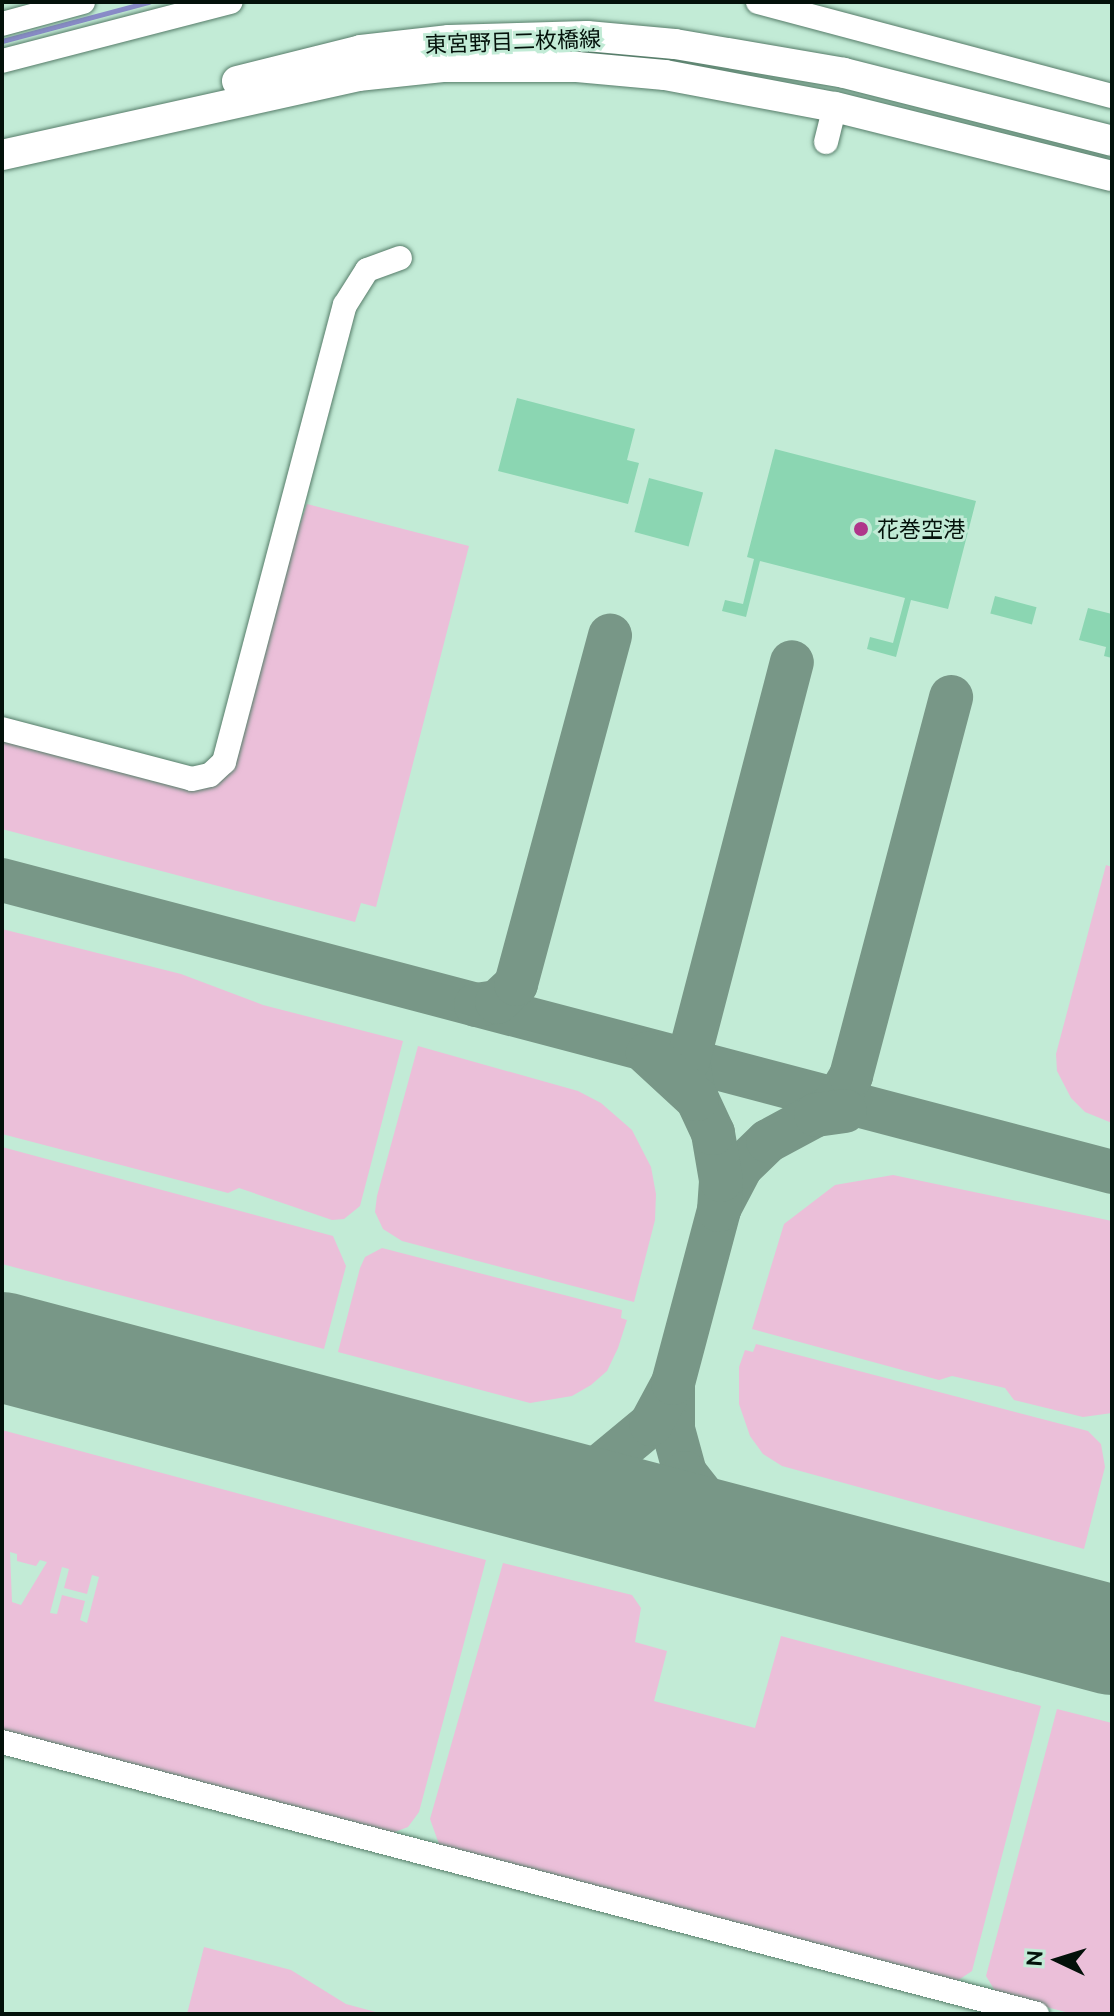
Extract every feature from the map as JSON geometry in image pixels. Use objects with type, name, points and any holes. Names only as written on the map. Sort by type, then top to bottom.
[{"type":"main road","name":"東宮野目二枚橋線","points":[[8,154],[256,75],[361,50],[449,40],[587,36],[675,44],[844,73],[1112,141]]},
{"type":"main road","name":"東宮野目二枚橋線","points":[[8,154],[261,94],[443,67],[577,67],[665,75],[835,107],[1112,176]]},
{"type":"street","points":[[2,24],[83,2]]},
{"type":"street","points":[[2,61],[230,2]]},
{"type":"street","points":[[758,2],[1112,96]]},
{"type":"street","points":[[826,142],[835,107]]},
{"type":"street","points":[[2,729],[192,779],[210,775],[224,762],[345,305],[359,278],[400,258]]},
{"type":"street","points":[[2,1742],[1037,2014]]},
{"type":"shaded area","points":[[307,504],[469,546],[376,907],[361,903],[355,922],[2,829],[2,735],[208,787]]},
{"type":"shaded area","points":[[1106,865],[1112,867],[1112,1123],[1085,1112],[1071,1098],[1057,1071],[1056,1054]]},
{"type":"shaded area","points":[[2,929],[181,974],[263,1005],[403,1041],[360,1206],[344,1219],[332,1220],[239,1188],[228,1193],[2,1134]]},
{"type":"shaded area","points":[[418,1046],[578,1091],[601,1103],[632,1130],[651,1167],[656,1194],[655,1220],[634,1302],[402,1241],[383,1229],[375,1212],[377,1196]]},
{"type":"shaded area","points":[[2,1147],[333,1236],[346,1266],[324,1349],[2,1264]]},
{"type":"shaded area","points":[[893,1175],[1112,1221],[1112,1413],[1083,1417],[1014,1400],[1005,1388],[952,1376],[939,1380],[752,1329],[784,1224],[835,1185]]},
{"type":"shaded area","points":[[382,1248],[622,1310],[621,1318],[627,1320],[607,1371],[572,1396],[530,1403],[338,1352],[360,1268],[365,1257]]},
{"type":"shaded area","points":[[756,1344],[1088,1431],[1101,1444],[1105,1467],[1084,1549],[782,1466],[763,1454],[750,1436],[739,1404],[739,1367],[745,1350],[753,1352]]},
{"type":"shaded area","points":[[2,1430],[486,1560],[419,1812],[408,1827],[392,1833],[2,1733]],"holes":[[[10,1552],[17,1554],[17,1561],[36,1566],[40,1560],[47,1562],[21,1605],[12,1602]],[[62,1567],[69,1569],[64,1588],[87,1594],[92,1575],[99,1577],[87,1623],[80,1620],[85,1601],[62,1595],[57,1614],[50,1613]]]},
{"type":"shaded area","points":[[503,1563],[632,1595],[641,1608],[635,1642],[667,1651],[654,1701],[755,1728],[781,1636],[1041,1706],[972,1971],[957,1981],[440,1847],[430,1819]]},
{"type":"shaded area","points":[[1057,1709],[1112,1723],[1112,2014],[1073,2014],[997,1994],[986,1976]]},
{"type":"shaded area","points":[[204,1947],[291,1970],[346,2004],[383,2014],[187,2014]]},
{"type":"building","points":[[517,398],[635,429],[627,460],[639,463],[628,504],[498,471]]},
{"type":"building","name":"花巻空港","points":[[775,449],[976,501],[948,609],[911,600],[896,657],[867,649],[870,637],[893,643],[905,598],[760,561],[746,617],[722,611],[725,600],[743,604],[754,559],[747,557]]},
{"type":"building","points":[[649,478],[703,492],[689,547],[635,532]]},
{"type":"building","points":[[995,596],[1037,607],[1032,625],[990,613]]},
{"type":"building","points":[[1088,608],[1112,614],[1112,658],[1104,656],[1106,647],[1079,640]]},
{"type":"waterway","points":[[2,41],[149,2]]},
{"type":"taxiway","points":[[476,1005],[497,1002],[516,984],[610,635]]},
{"type":"taxiway","points":[[693,1090],[688,1061],[792,662]]},
{"type":"taxiway","points":[[816,1115],[833,1106],[851,1076],[951,697]]},
{"type":"taxiway","points":[[2,880],[1112,1172]]},
{"type":"taxiway","points":[[502,1479],[555,1481],[598,1468],[651,1424],[673,1383],[719,1210],[721,1180],[713,1133],[697,1099],[648,1054]]},
{"type":"taxiway","points":[[720,1207],[741,1167],[768,1141],[816,1115],[845,1111]]},
{"type":"taxiway","points":[[673,1385],[673,1429],[685,1473],[724,1523],[763,1548]]},
{"type":"runway","points":[[2,1347],[1112,1640]]},
{"type":"place","name":"花巻空港","points":[[861,529]]}]
